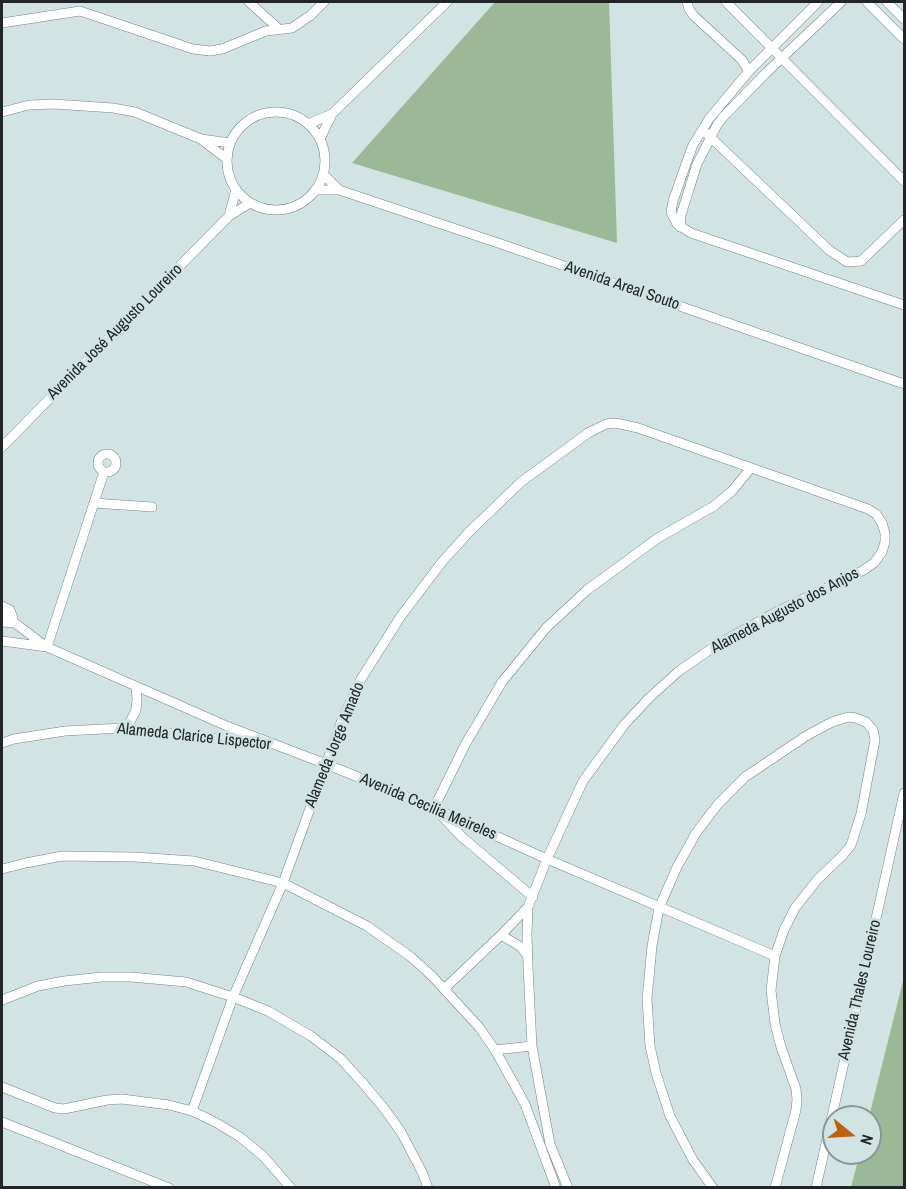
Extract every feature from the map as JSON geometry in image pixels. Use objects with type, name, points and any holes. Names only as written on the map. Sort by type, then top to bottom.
[{"type":"street","points":[[249,2],[279,29]]},
{"type":"street","points":[[2,23],[81,6],[203,51],[222,49],[266,31],[292,28],[311,15],[324,2]]},
{"type":"street","points":[[320,139],[332,114],[447,2]]},
{"type":"street","points":[[687,2],[693,15],[742,60],[749,71]]},
{"type":"street","points":[[726,2],[904,181]]},
{"type":"street","points":[[818,2],[749,71],[716,109],[702,129],[687,160],[671,212],[680,227],[691,233],[904,305]]},
{"type":"street","points":[[680,227],[681,215],[697,164],[710,137],[724,116],[841,2]]},
{"type":"street","points":[[867,2],[904,39]]},
{"type":"street","points":[[887,2],[904,19]]},
{"type":"street","points":[[2,112],[29,105],[46,104],[113,108],[135,112],[201,139],[230,144]]},
{"type":"street","points":[[269,112],[290,114],[308,124],[320,139],[324,153],[323,174],[315,190],[292,207],[278,210],[250,203],[236,189],[229,175],[227,159],[235,134],[241,126],[259,115],[269,112]]},
{"type":"street","points":[[308,124],[332,114]]},
{"type":"street","points":[[702,129],[829,250],[847,262],[861,261],[904,220]]},
{"type":"street","points":[[201,139],[227,159]]},
{"type":"street","name":"Avenida Areal Souto","points":[[323,174],[339,190]]},
{"type":"street","name":"Avenida José Augusto Loureiro","points":[[229,216],[236,189]]},
{"type":"street","name":"Avenida Areal Souto","points":[[315,190],[339,190],[904,384]]},
{"type":"street","name":"Avenida José Augusto Loureiro","points":[[2,447],[229,216],[250,203]]},
{"type":"street","name":"Alameda Augusto dos Anjos","points":[[444,989],[528,908],[547,859],[583,782],[624,725],[650,698],[680,671],[718,644],[780,610],[862,571],[874,563],[882,552],[885,542],[882,523],[876,514],[868,509],[638,428],[616,423],[606,424]]},
{"type":"street","name":"Alameda Jorge Amado","points":[[192,1111],[233,997],[283,883],[342,720],[361,679],[401,616],[442,562],[469,532],[521,482],[588,433],[606,424]]},
{"type":"street","points":[[533,897],[462,837],[434,808],[466,743],[502,682],[546,628],[588,590],[649,544],[714,506],[732,491],[751,468]]},
{"type":"street","points":[[47,647],[104,472]]},
{"type":"street","points":[[94,503],[152,507]]},
{"type":"street","name":"Avenida Cecilia Meireles","points":[[2,606],[10,610],[15,623]]},
{"type":"street","name":"Avenida Cecilia Meireles","points":[[2,613],[47,647],[229,727],[434,808],[659,908],[775,956]]},
{"type":"street","points":[[2,622],[15,623]]},
{"type":"street","name":"Avenida Cecilia Meireles","points":[[2,632],[5,642],[47,647]]},
{"type":"street","points":[[127,728],[136,710],[136,686]]},
{"type":"street","points":[[713,1188],[693,1160],[670,1116],[650,1046],[647,999],[652,946],[659,908],[677,867],[696,833],[718,804],[745,777],[806,736],[832,722],[848,717],[856,718],[866,722],[873,730],[875,740],[861,814],[850,845],[843,855],[817,880],[795,908],[775,956],[771,990],[775,1024],[796,1089],[797,1099],[775,1188]]},
{"type":"street","name":"Alameda Clarice Lispector","points":[[2,743],[64,731],[127,728],[279,746]]},
{"type":"street","name":"Avenida Thales Loureiro","points":[[816,1188],[904,793]]},
{"type":"street","points":[[2,869],[62,856],[194,861],[283,883],[367,926],[411,957],[479,1027],[495,1050],[525,1104],[556,1188]]},
{"type":"street","name":"Alameda Augusto dos Anjos","points":[[528,908],[527,955],[532,1046],[550,1144],[568,1188]]},
{"type":"street","points":[[501,935],[521,947],[527,955]]},
{"type":"street","points":[[2,1000],[38,986],[64,981],[131,977],[186,982],[268,1011],[311,1036],[341,1059],[383,1107],[401,1132],[428,1188]]},
{"type":"street","points":[[495,1050],[532,1046]]},
{"type":"street","points":[[2,1087],[55,1108],[64,1109],[122,1099],[152,1102],[192,1111],[240,1137],[263,1156],[291,1188]]},
{"type":"street","points":[[2,1122],[170,1188]]},
{"type":"green space","points":[[495,2],[609,2],[617,243],[352,163]]},
{"type":"green space","points":[[904,977],[904,1187],[851,1187],[857,1165],[882,1165],[882,1105],[872,1105]]}]
